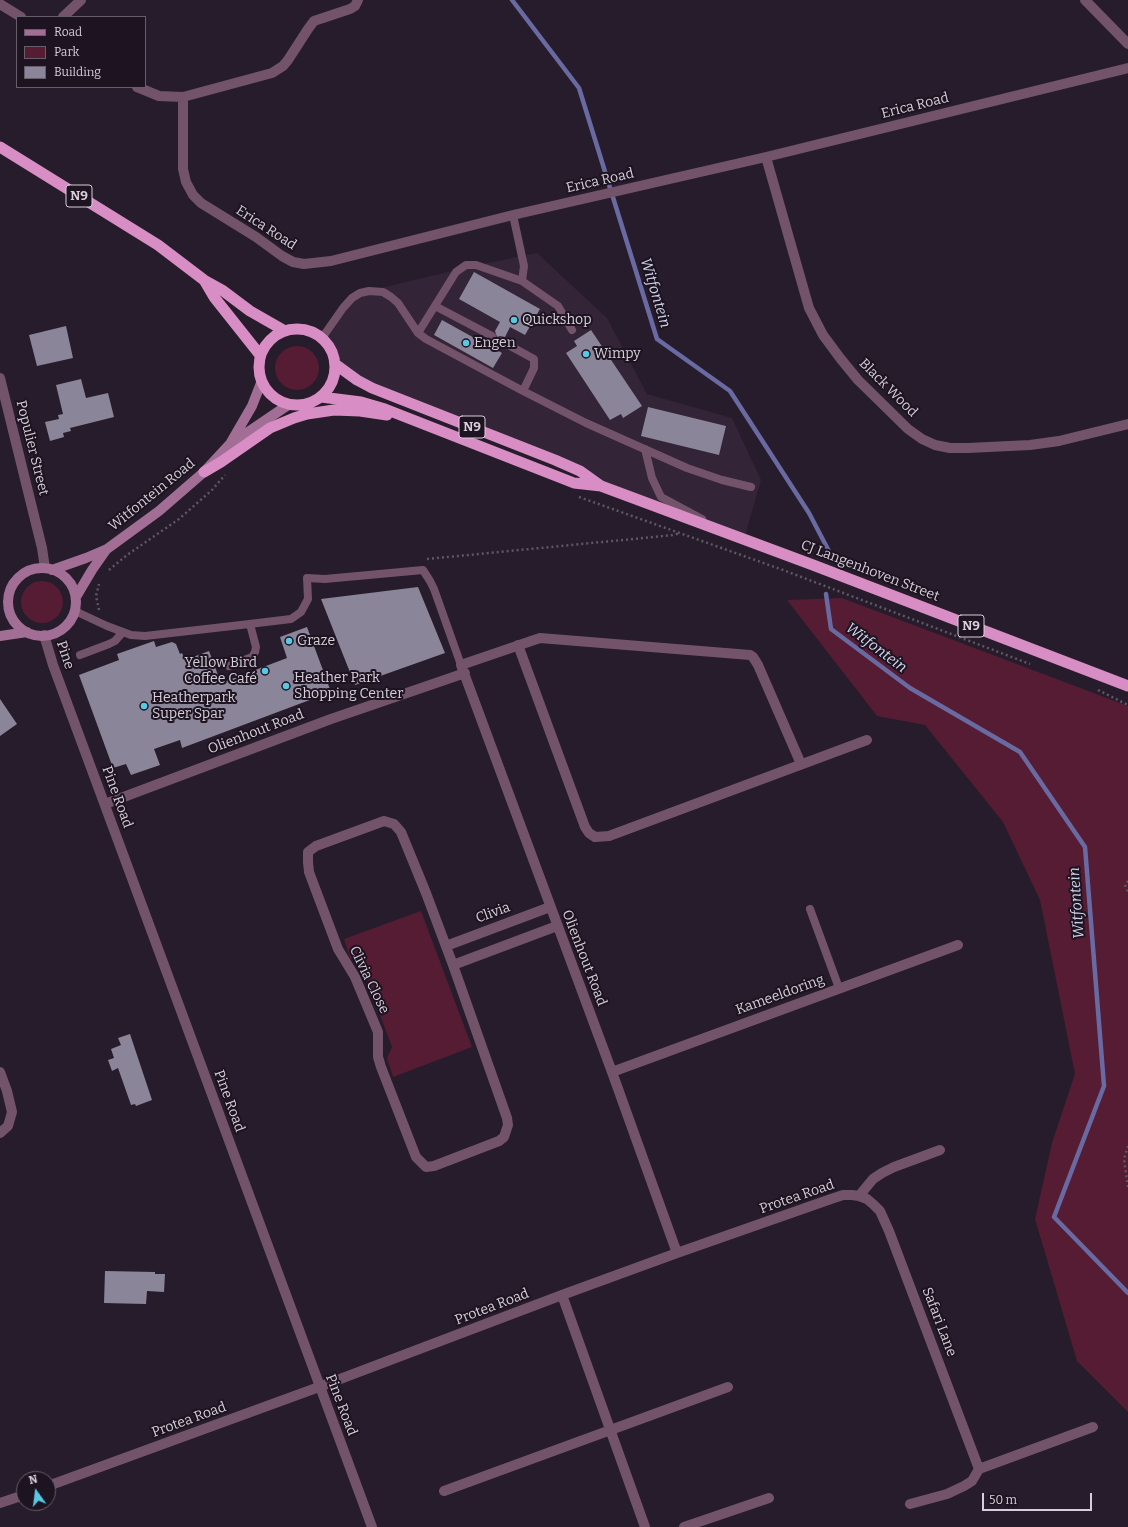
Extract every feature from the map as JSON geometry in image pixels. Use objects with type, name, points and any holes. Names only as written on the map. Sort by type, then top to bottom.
[{"type":"highway","name":"N9","points":[[0,147],[158,245],[204,280],[222,290],[256,315],[285,331]]},
{"type":"highway","name":"N9","points":[[204,280],[214,298],[260,355]]},
{"type":"highway","points":[[285,331],[311,331],[322,338],[332,353],[335,364],[333,379],[330,386],[321,397],[306,405],[288,405],[280,402],[272,397],[261,383],[258,372],[260,355],[272,338],[285,331]]},
{"type":"highway","name":"CJ Langenhoven Street","points":[[335,364],[357,380],[372,388],[555,460],[580,471],[601,486],[731,536],[813,565],[1128,686]]},
{"type":"highway","name":"CJ Langenhoven Street","points":[[321,397],[369,404],[421,422],[574,483],[601,486]]},
{"type":"highway","points":[[204,472],[270,428],[308,414],[334,410],[360,411],[421,422]]},
{"type":"main road","name":"Witfontein Road","points":[[48,569],[86,558],[107,549],[159,511],[204,472],[230,444],[252,406],[261,383]]},
{"type":"main road","name":"Witfontein Road","points":[[230,444],[288,405]]},
{"type":"main road","name":"Witfontein Road","points":[[76,597],[92,570],[107,549]]},
{"type":"main road","points":[[0,608],[21,575],[35,569],[48,569],[63,575],[69,580],[76,597],[75,611],[66,626],[56,632],[44,635],[33,634],[27,632],[17,624],[11,613],[8,596]]},
{"type":"main road","points":[[0,636],[27,632]]},
{"type":"street","points":[[64,16],[81,0]]},
{"type":"street","points":[[139,88],[159,96],[183,97],[272,73],[283,66],[288,60],[314,22],[350,9],[355,6],[358,0]]},
{"type":"street","points":[[1085,0],[1128,44]]},
{"type":"street","points":[[0,4],[19,16]]},
{"type":"street","name":"Erica Road","points":[[183,97],[182,169],[186,182],[193,195],[200,204],[256,237],[282,256],[293,262],[304,264],[331,260],[513,214],[766,157],[1128,68]]},
{"type":"street","name":"Black Wood","points":[[766,157],[809,308],[823,335],[858,380],[908,429],[922,439],[935,445],[950,448],[968,448],[1030,445],[1059,441],[1128,424]]},
{"type":"street","name":"Populier Street","points":[[0,378],[48,569]]},
{"type":"street","name":"Pine","points":[[44,635],[61,685]]},
{"type":"street","points":[[463,669],[518,645],[534,639],[544,638],[750,655],[756,660],[801,764]]},
{"type":"street","points":[[518,645],[585,827],[589,833],[595,837],[609,836],[867,740]]},
{"type":"street","name":"Olienhout Road","points":[[105,804],[463,669],[612,1072],[677,1253]]},
{"type":"street","name":"Pine Road","points":[[61,685],[319,1387],[372,1527]]},
{"type":"street","name":"Clivia Close","points":[[379,822],[389,822],[394,824],[401,832],[453,965],[507,1118],[508,1125],[504,1137],[499,1141],[440,1164],[426,1166],[416,1157],[381,1067],[378,1057],[378,1032],[355,977],[338,949],[309,872],[308,852],[316,846],[379,822]]},
{"type":"street","name":"Clivia","points":[[446,946],[550,907]]},
{"type":"street","points":[[453,965],[557,926]]},
{"type":"street","name":"Kameeldoring","points":[[612,1072],[958,945]]},
{"type":"street","points":[[0,1072],[7,1091],[12,1112],[4,1129]]},
{"type":"street","points":[[859,1196],[873,1179],[882,1173],[940,1150]]},
{"type":"street","name":"Protea Road","points":[[56,1483],[319,1387],[677,1253],[831,1198],[843,1195],[859,1196]]},
{"type":"street","name":"Safari Lane","points":[[859,1196],[874,1205],[880,1211],[889,1231],[979,1469]]},
{"type":"street","points":[[562,1295],[645,1527]]},
{"type":"street","points":[[444,1491],[728,1387]]},
{"type":"street","points":[[910,1504],[946,1494],[964,1486],[972,1481],[979,1469],[1093,1427]]},
{"type":"street","points":[[0,1503],[16,1498]]},
{"type":"street","points":[[684,1527],[769,1498]]},
{"type":"lane","points":[[513,214],[524,266],[522,281]]},
{"type":"lane","points":[[418,333],[456,272],[466,265],[476,265],[522,281],[558,306],[572,330]]},
{"type":"lane","points":[[322,338],[348,301],[369,291],[383,292],[395,300],[418,333],[435,344],[523,391],[586,423],[693,470],[751,487]]},
{"type":"lane","points":[[435,306],[492,336]]},
{"type":"lane","points":[[502,341],[534,359],[534,368],[523,391]]},
{"type":"lane","points":[[645,449],[652,478],[661,497],[731,536]]},
{"type":"lane","points":[[75,611],[122,633],[131,635],[145,636],[250,624],[291,619],[301,612],[308,599],[307,578],[423,570],[434,589],[463,669]]},
{"type":"lane","points":[[229,666],[252,657],[255,652],[256,647],[250,624]]},
{"type":"lane","points":[[80,655],[109,644],[122,633]]},
{"type":"lane","points":[[810,909],[839,988]]},
{"type":"path","points":[[107,572],[127,555],[184,515],[212,490],[226,474]]},
{"type":"path","points":[[576,496],[784,570],[1032,664]]},
{"type":"path","points":[[419,559],[674,535],[680,533]]},
{"type":"path","points":[[101,581],[96,596],[99,610],[104,615]]},
{"type":"path","points":[[1096,689],[1128,704]]},
{"type":"path","points":[[1128,881],[1125,885],[1128,892]]},
{"type":"path","points":[[1128,1146],[1124,1159],[1128,1188]]},
{"type":"shaded area","points":[[537,253],[607,318],[647,394],[732,418],[761,480],[744,539],[379,391],[335,364],[332,353],[322,338],[343,308],[364,292],[473,266]]},
{"type":"green space","points":[[297,346],[309,350],[315,356],[319,368],[315,380],[309,386],[297,390],[285,386],[279,380],[275,368],[279,356],[285,350]]},
{"type":"green space","points":[[38,581],[46,581],[54,584],[60,590],[63,602],[60,614],[54,620],[46,623],[38,623],[30,620],[24,614],[21,606],[21,598],[24,590],[30,584]]},
{"type":"green space","points":[[842,598],[1128,706],[1128,1412],[1077,1361],[1035,1219],[1052,1143],[1075,1074],[1040,900],[1003,822],[925,725],[877,716],[787,600]]},
{"type":"green space","points":[[421,911],[472,1047],[393,1077],[387,1058],[392,1047],[361,964],[350,958],[344,939]]},
{"type":"building","points":[[474,272],[540,309],[525,335],[510,327],[505,337],[497,337],[495,331],[500,322],[459,299]]},
{"type":"building","points":[[442,320],[487,345],[490,341],[496,340],[496,344],[500,346],[497,350],[502,353],[493,368],[434,335]]},
{"type":"building","points":[[66,326],[73,358],[37,366],[29,335]]},
{"type":"building","points":[[591,330],[642,406],[623,418],[621,414],[610,420],[566,353],[577,346],[574,341]]},
{"type":"building","points":[[81,379],[86,398],[108,393],[114,417],[70,428],[71,431],[63,433],[64,437],[50,441],[45,422],[59,419],[58,415],[63,414],[56,385]]},
{"type":"building","points":[[648,407],[726,426],[719,455],[641,436]]},
{"type":"building","points":[[418,587],[445,653],[355,685],[321,599]]},
{"type":"building","points":[[307,627],[331,692],[182,748],[180,740],[154,749],[160,765],[131,775],[126,764],[113,768],[79,675],[119,660],[117,654],[154,641],[156,647],[172,642],[176,644],[180,654],[182,653],[185,660],[209,651],[221,683],[287,658],[280,637]]},
{"type":"building","points":[[0,699],[17,724],[0,736]]},
{"type":"building","points":[[130,1034],[152,1100],[136,1106],[135,1104],[131,1105],[118,1068],[112,1071],[108,1060],[114,1058],[111,1049],[121,1045],[118,1038]]},
{"type":"building","points":[[105,1271],[155,1272],[155,1274],[165,1274],[164,1292],[147,1291],[146,1304],[104,1303]]},
{"type":"waterway","name":"Witfontein","points":[[512,0],[579,88],[657,339],[730,391],[809,513],[832,557]]},
{"type":"waterway","name":"Witfontein","points":[[826,594],[831,629],[910,688],[1020,752],[1085,847],[1104,1086],[1054,1217],[1128,1293]]},
{"type":"place","name":"Quickshop","points":[[514,320]]},
{"type":"place","name":"Engen","points":[[466,343]]},
{"type":"place","name":"Wimpy","points":[[586,354]]},
{"type":"place","name":"Graze","points":[[289,641]]},
{"type":"place","name":"Yellow Bird Coffee Café","points":[[265,671]]},
{"type":"place","name":"Heather Park Shopping Center","points":[[286,686]]},
{"type":"place","name":"Heatherpark Super Spar","points":[[144,706]]}]
